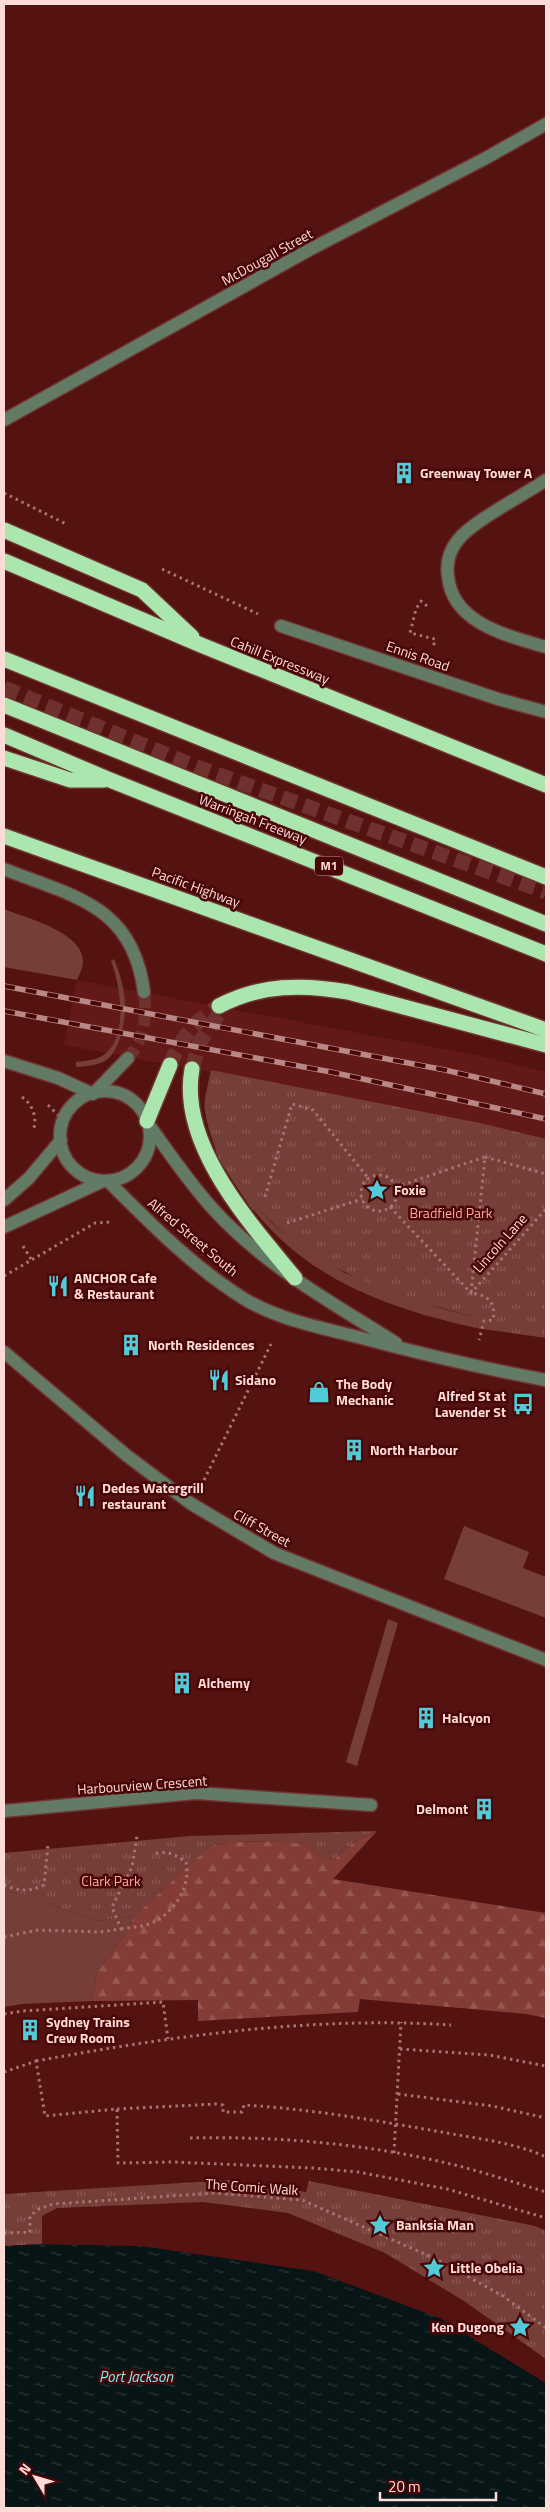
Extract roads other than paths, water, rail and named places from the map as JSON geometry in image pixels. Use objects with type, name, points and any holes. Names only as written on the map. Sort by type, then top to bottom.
[{"type":"highway","points":[[4,530],[142,590],[201,645]]},
{"type":"highway","name":"Cahill Expressway","points":[[4,561],[201,645],[546,785]]},
{"type":"highway","points":[[4,659],[546,877]]},
{"type":"highway","name":"Warringah Freeway","points":[[4,705],[546,924]]},
{"type":"highway","name":"Warringah Freeway","points":[[4,734],[110,780],[546,954]]},
{"type":"highway","name":"M1","points":[[4,758],[70,780],[110,780]]},
{"type":"highway","name":"Pacific Highway","points":[[4,836],[378,968],[546,1030]]},
{"type":"highway","points":[[224,1004],[273,988],[317,987],[348,992],[546,1045]]},
{"type":"highway","points":[[148,1123],[170,1065]]},
{"type":"highway","points":[[192,1069],[191,1106],[208,1156],[255,1229],[295,1278]]},
{"type":"street","name":"McDougall Street","points":[[4,420],[309,250],[486,158],[546,124]]},
{"type":"street","points":[[546,480],[467,531],[450,551],[447,565],[448,582],[466,614],[501,633],[546,648]]},
{"type":"street","name":"Ennis Road","points":[[281,626],[498,699],[546,712]]},
{"type":"street","points":[[4,869],[74,897],[107,915],[120,927],[138,958],[144,992]]},
{"type":"street","points":[[106,1181],[91,1179],[74,1169],[63,1153],[61,1140],[63,1121],[70,1108],[81,1099],[94,1093],[128,1058]]},
{"type":"street","points":[[4,1061],[58,1078],[94,1093],[110,1092],[130,1099],[141,1108],[148,1123],[149,1149],[142,1163],[124,1178],[106,1181],[4,1227]]},
{"type":"street","name":"Alfred Street South","points":[[148,1123],[214,1210],[232,1229],[295,1278],[407,1350]]},
{"type":"street","points":[[4,1200],[29,1178],[61,1140]]},
{"type":"street","name":"Alfred Street South","points":[[106,1181],[208,1274],[248,1300],[285,1318],[407,1350],[546,1380]]},
{"type":"street","name":"Cliff Street","points":[[4,1352],[126,1455],[190,1503],[274,1554],[546,1660]]},
{"type":"street","name":"Harbourview Crescent","points":[[4,1811],[196,1793],[372,1805]]},
{"type":"water","name":"Port Jackson","points":[[42,2244],[142,2246],[314,2271],[440,2318],[546,2383],[546,2508],[4,2508],[4,2246]]},
{"type":"tunnel","points":[[4,688],[197,767],[546,892]]},
{"type":"tunnel","points":[[128,1058],[134,1051],[144,1027],[144,992]]},
{"type":"tunnel","points":[[170,1065],[178,1047],[190,1031],[203,1017],[219,1006]]},
{"type":"tunnel","points":[[192,1069],[200,1042],[220,1012]]},
{"type":"railway","points":[[4,986],[445,1070],[546,1094]]},
{"type":"railway","points":[[4,1011],[331,1072],[546,1119]]},
{"type":"place","name":"Greenway Tower A","points":[[404,473]]},
{"type":"place","name":"Foxie","points":[[377,1190]]},
{"type":"place","name":"ANCHOR Cafe & Restaurant","points":[[58,1286]]},
{"type":"place","name":"North Residences","points":[[131,1345]]},
{"type":"place","name":"Sidano","points":[[219,1380]]},
{"type":"place","name":"The Body Mechanic","points":[[319,1392]]},
{"type":"place","name":"Alfred St at Lavender St","points":[[523,1404]]},
{"type":"place","name":"North Harbour","points":[[354,1450]]},
{"type":"place","name":"Dedes Watergrill restaurant","points":[[85,1496]]},
{"type":"place","name":"Alchemy","points":[[182,1683]]},
{"type":"place","name":"Halcyon","points":[[426,1718]]},
{"type":"place","name":"Delmont","points":[[484,1809]]},
{"type":"place","name":"Sydney Trains Crew Room","points":[[30,2030]]},
{"type":"place","name":"Banksia Man","points":[[380,2225]]},
{"type":"place","name":"Little Obelia","points":[[434,2268]]},
{"type":"place","name":"Ken Dugong","points":[[520,2327]]},
{"type":"park label","name":"Bradfield Park","points":[[451,1213]]},
{"type":"park label","name":"Clark Park","points":[[111,1881]]}]
